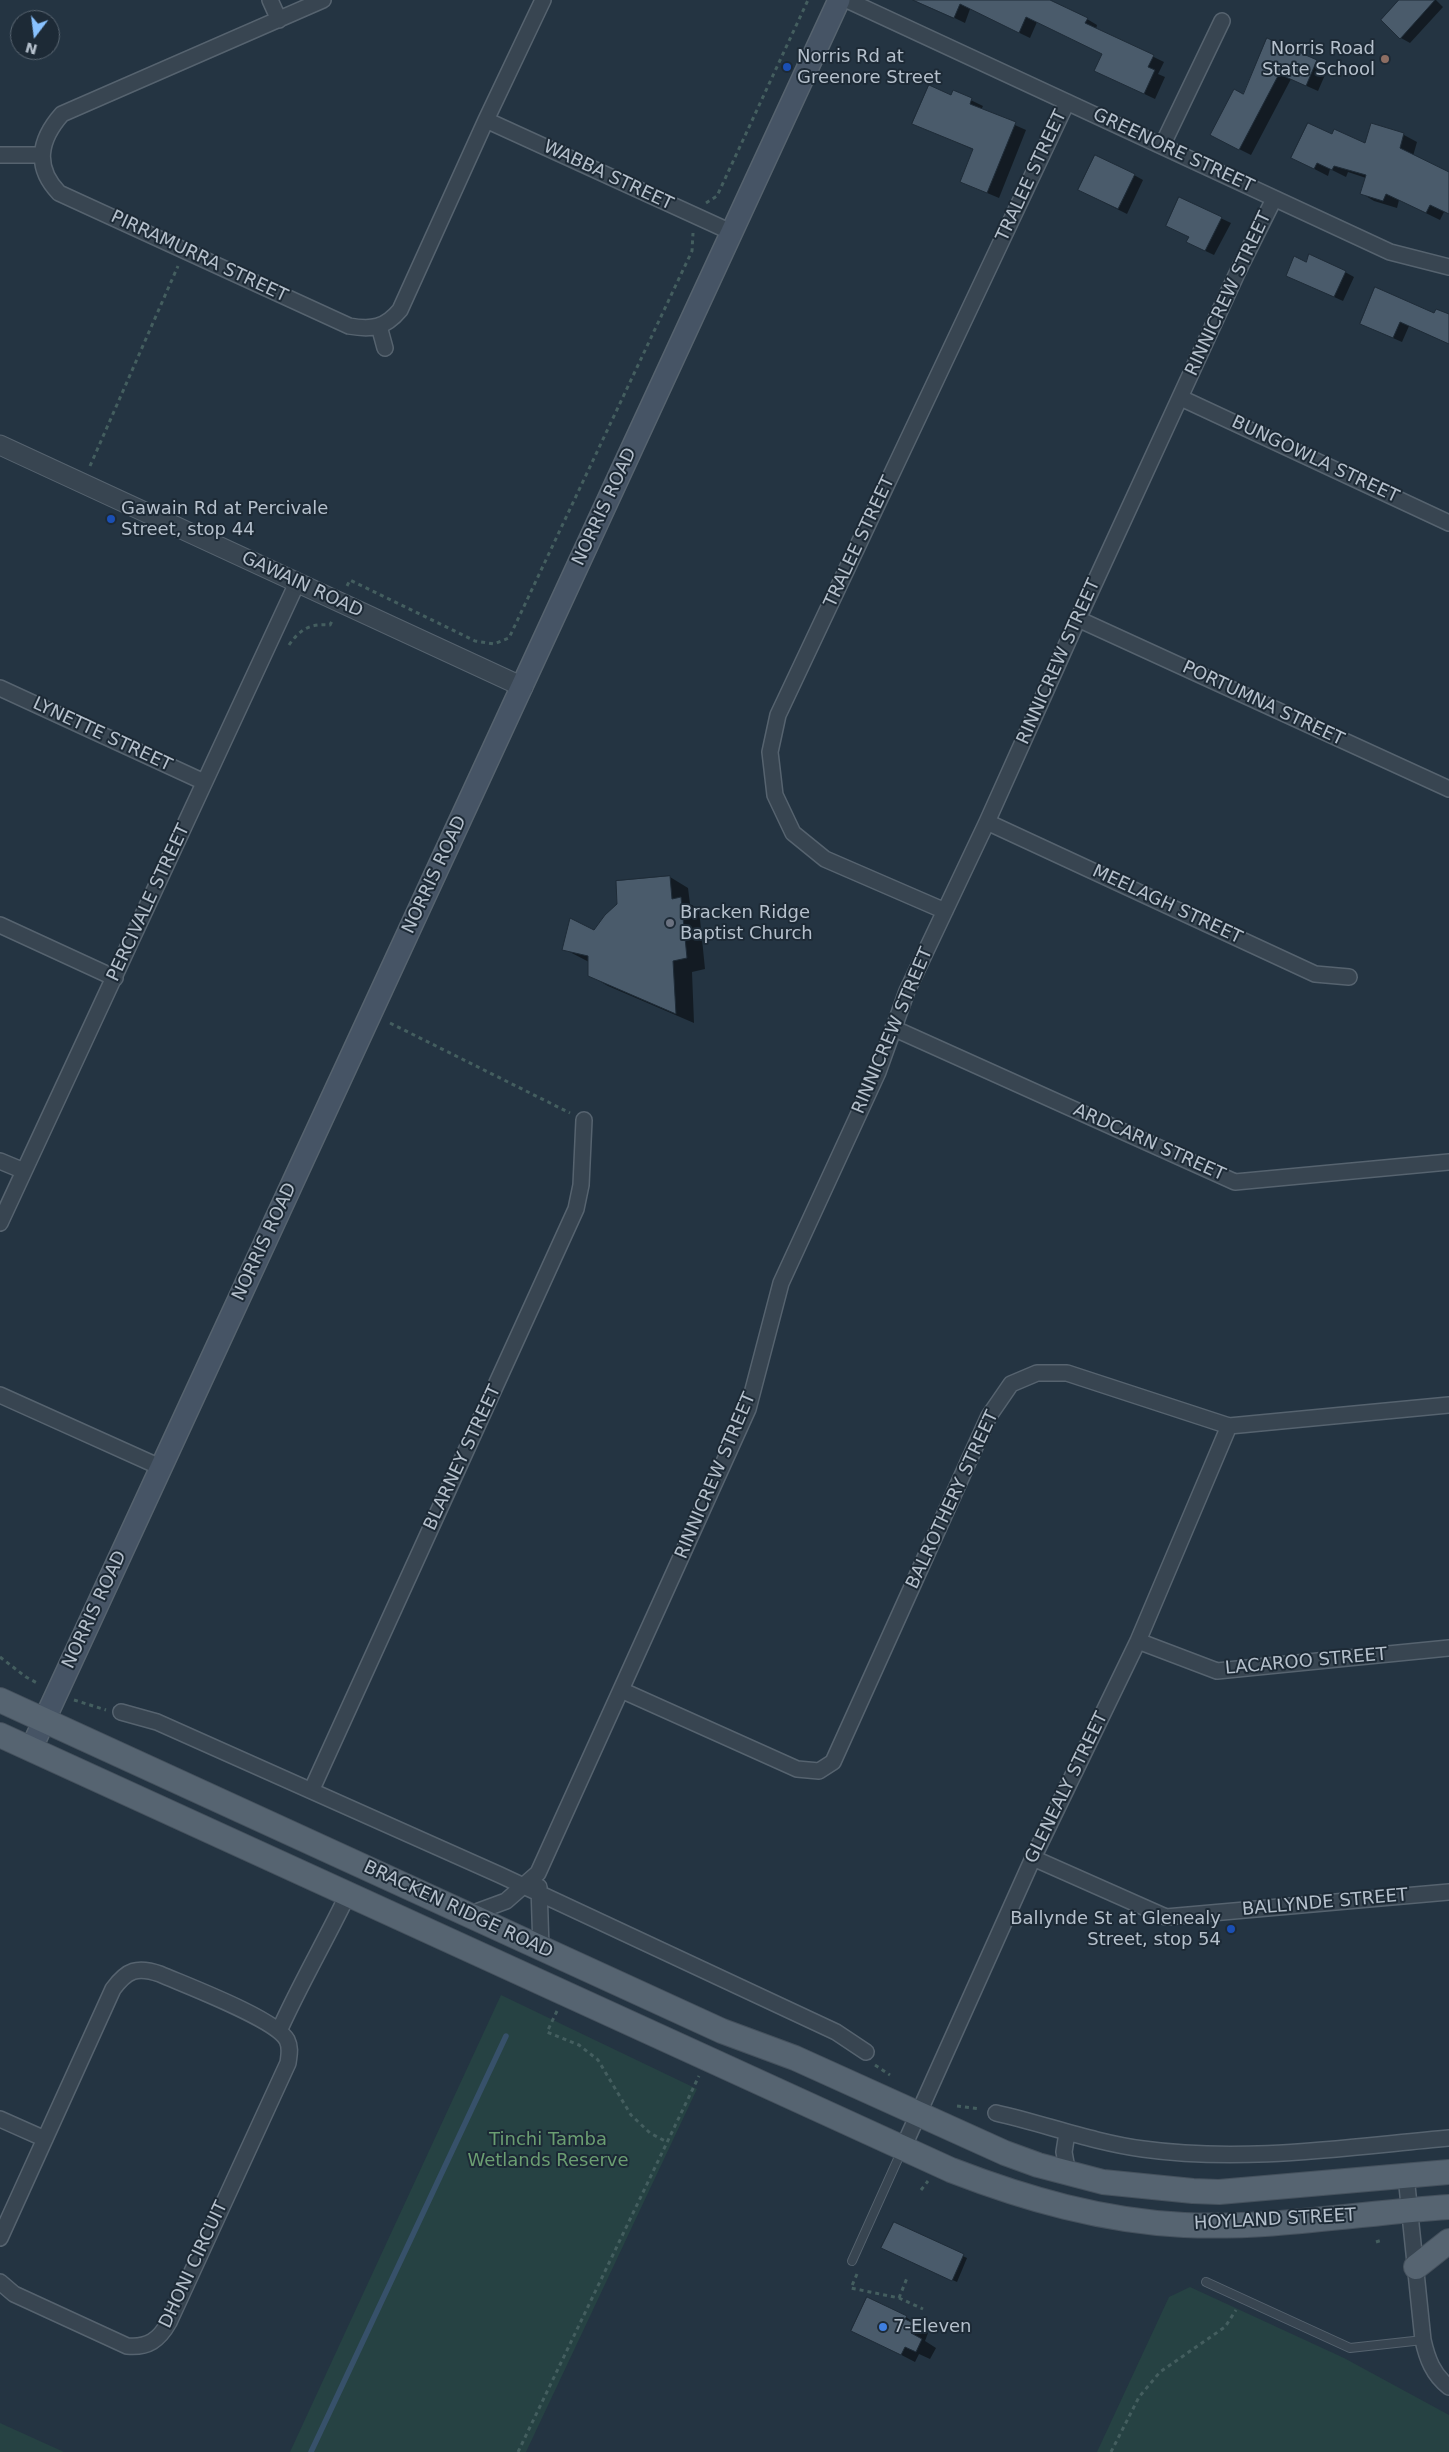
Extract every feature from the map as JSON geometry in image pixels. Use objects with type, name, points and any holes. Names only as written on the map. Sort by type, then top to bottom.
[{"type":"main road","name":"NORRIS ROAD","points":[[31,1749],[839,0]]},
{"type":"main road","name":"BRACKEN RIDGE ROAD","points":[[0,1700],[722,2031],[795,2058],[918,2114]]},
{"type":"main road","name":"BRACKEN RIDGE ROAD","points":[[0,1735],[903,2148]]},
{"type":"main road","name":"HOYLAND STREET","points":[[918,2114],[1005,2153],[1068,2174],[1132,2186],[1210,2192],[1267,2189],[1449,2172]]},
{"type":"main road","name":"HOYLAND STREET","points":[[903,2148],[952,2170],[1023,2196],[1056,2206],[1143,2221],[1221,2226],[1449,2207]]},
{"type":"main road","points":[[1416,2267],[1449,2242]]},
{"type":"street","points":[[270,0],[278,20]]},
{"type":"street","points":[[0,155],[41,156],[53,124],[62,114],[323,0]]},
{"type":"street","points":[[385,348],[379,326],[390,322],[400,310],[543,0]]},
{"type":"street","name":"GREENORE STREET","points":[[847,0],[1390,252],[1449,268]]},
{"type":"street","points":[[1162,146],[1222,21]]},
{"type":"street","name":"TRALEE STREET","points":[[945,911],[825,859],[793,833],[775,795],[770,752],[778,715],[1067,102]]},
{"type":"street","name":"WABBA STREET","points":[[486,120],[731,232]]},
{"type":"street","name":"PIRRAMURRA STREET","points":[[41,156],[43,170],[49,183],[59,193],[349,326],[365,329],[379,326]]},
{"type":"street","name":"RINNICREW STREET","points":[[468,1914],[506,1901],[538,1873],[748,1409],[781,1283],[878,1072],[907,991],[987,822],[1180,398],[1274,199]]},
{"type":"street","name":"BUNGOWLA STREET","points":[[1180,398],[1449,523]]},
{"type":"street","name":"GAWAIN ROAD","points":[[0,445],[522,687]]},
{"type":"street","name":"PERCIVALE STREET","points":[[0,1223],[297,583]]},
{"type":"street","name":"PORTUMNA STREET","points":[[1078,619],[1449,789]]},
{"type":"street","name":"LYNETTE STREET","points":[[0,688],[204,782]]},
{"type":"street","name":"MEELAGH STREET","points":[[987,822],[1315,974],[1349,977]]},
{"type":"street","points":[[0,925],[115,978]]},
{"type":"street","name":"ARDCARN STREET","points":[[893,1028],[1235,1182],[1449,1162]]},
{"type":"street","name":"BLARNEY STREET","points":[[312,1789],[576,1209],[581,1185],[584,1120]]},
{"type":"street","points":[[0,1161],[24,1172]]},
{"type":"street","name":"BALROTHERY STREET","points":[[621,1690],[797,1769],[818,1771],[833,1762],[842,1746],[990,1416],[1011,1384],[1037,1373],[1067,1373],[1228,1426],[1449,1405]]},
{"type":"street","points":[[0,1395],[160,1467]]},
{"type":"street","name":"GLENEALY STREET","points":[[903,2148],[1033,1858],[1138,1641],[1228,1426]]},
{"type":"street","name":"LACAROO STREET","points":[[1138,1641],[1217,1671],[1449,1648]]},
{"type":"street","points":[[121,1712],[157,1722],[312,1789],[836,2032],[866,2052]]},
{"type":"street","name":"BALLYNDE STREET","points":[[1033,1858],[1166,1917],[1449,1892]]},
{"type":"street","name":"RINNICREW STREET","points":[[538,1873],[541,1948]]},
{"type":"street","points":[[0,2238],[113,1989],[123,1976],[134,1970],[147,1969],[270,2025],[279,2031],[295,1996],[327,1940],[348,1894]]},
{"type":"street","name":"DHONI CIRCUIT","points":[[0,2282],[14,2294],[127,2346],[137,2347],[157,2340],[170,2322],[288,2063],[290,2051],[287,2040],[279,2031]]},
{"type":"street","points":[[996,2113],[1110,2144],[1144,2150],[1269,2154],[1449,2138]]},
{"type":"street","points":[[0,2119],[45,2139]]},
{"type":"street","points":[[1067,2133],[1064,2152],[1068,2174]]},
{"type":"street","points":[[1406,2176],[1423,2340],[1430,2364],[1438,2376],[1449,2386]]},
{"type":"lane","points":[[852,2261],[903,2148]]},
{"type":"lane","points":[[1206,2282],[1350,2348],[1423,2340]]},
{"type":"path","points":[[705,206],[708,200],[717,196],[808,0]]},
{"type":"path","points":[[348,584],[350,580],[475,641],[494,644],[509,638],[692,251],[693,230]]},
{"type":"path","points":[[82,483],[186,250]]},
{"type":"path","points":[[287,648],[296,635],[307,627],[316,623],[330,625],[332,620]]},
{"type":"path","points":[[390,1023],[584,1120]]},
{"type":"path","points":[[0,1657],[26,1677]]},
{"type":"path","points":[[84,1705],[103,1710]]},
{"type":"path","points":[[559,2008],[547,2032],[579,2044],[598,2060],[631,2115],[650,2133],[667,2142]]},
{"type":"path","points":[[876,2066],[893,2077]]},
{"type":"path","points":[[518,2452],[701,2073]]},
{"type":"path","points":[[953,2106],[980,2109]]},
{"type":"path","points":[[1376,2242],[1382,2240]]},
{"type":"path","points":[[859,2268],[851,2288],[899,2298],[923,2309]]},
{"type":"path","points":[[899,2298],[907,2278]]},
{"type":"path","points":[[1111,2452],[1139,2397],[1160,2372],[1225,2326],[1243,2299]]},
{"type":"green space","name":"Tinchi Tamba Wetlands Reserve","points":[[501,1995],[697,2089],[526,2452],[290,2452]]},
{"type":"green space","points":[[1190,2287],[1344,2358],[1449,2415],[1449,2452],[1097,2452],[1169,2297]]},
{"type":"green space","points":[[0,2423],[64,2452],[0,2452]]},
{"type":"building","points":[[913,0],[1050,0],[1088,18],[1085,23],[1154,55],[1148,67],[1155,70],[1144,94],[1094,71],[1102,54],[1026,17],[1019,33],[960,4],[954,18]]},
{"type":"building","points":[[1399,0],[1435,0],[1400,39],[1381,20]]},
{"type":"building","points":[[1267,38],[1317,60],[1306,86],[1279,74],[1239,150],[1210,135],[1234,89],[1243,94]]},
{"type":"building","points":[[929,85],[951,95],[953,90],[972,98],[970,104],[1016,122],[987,193],[960,182],[973,149],[912,124]]},
{"type":"building","points":[[1308,123],[1332,134],[1334,129],[1365,143],[1371,123],[1404,133],[1400,148],[1449,172],[1449,214],[1430,205],[1426,213],[1386,194],[1383,201],[1360,194],[1366,175],[1334,166],[1332,170],[1317,163],[1314,169],[1291,158]]},
{"type":"building","points":[[1095,155],[1135,174],[1118,209],[1078,190]]},
{"type":"building","points":[[1179,197],[1222,217],[1205,251],[1186,242],[1189,237],[1166,226]]},
{"type":"building","points":[[1309,254],[1346,271],[1334,297],[1286,276],[1294,256],[1306,262]]},
{"type":"building","points":[[1375,287],[1434,313],[1436,309],[1449,314],[1449,344],[1400,322],[1393,338],[1360,324]]},
{"type":"building","points":[[670,876],[672,899],[681,897],[687,958],[673,961],[676,1014],[588,976],[588,956],[562,950],[570,918],[594,930],[605,915],[617,904],[616,881]]},
{"type":"building","points":[[894,2222],[964,2254],[952,2281],[881,2248]]},
{"type":"building","name":"7-Eleven","points":[[867,2297],[907,2316],[905,2319],[915,2324],[911,2333],[922,2339],[916,2352],[905,2347],[901,2355],[851,2331]]},
{"type":"waterway","points":[[311,2452],[506,2036]]},
{"type":"place","name":"Norris Road State School","points":[[1385,59]]},
{"type":"place","name":"Norris Rd at Greenore Street","points":[[787,67]]},
{"type":"place","name":"Gawain Rd at Percivale Street, stop 44","points":[[111,519]]},
{"type":"place","name":"Bracken Ridge Baptist Church","points":[[670,923]]},
{"type":"place","name":"Ballynde St at Glenealy Street, stop 54","points":[[1231,1929]]},
{"type":"place","name":"7-Eleven","points":[[883,2327]]}]
